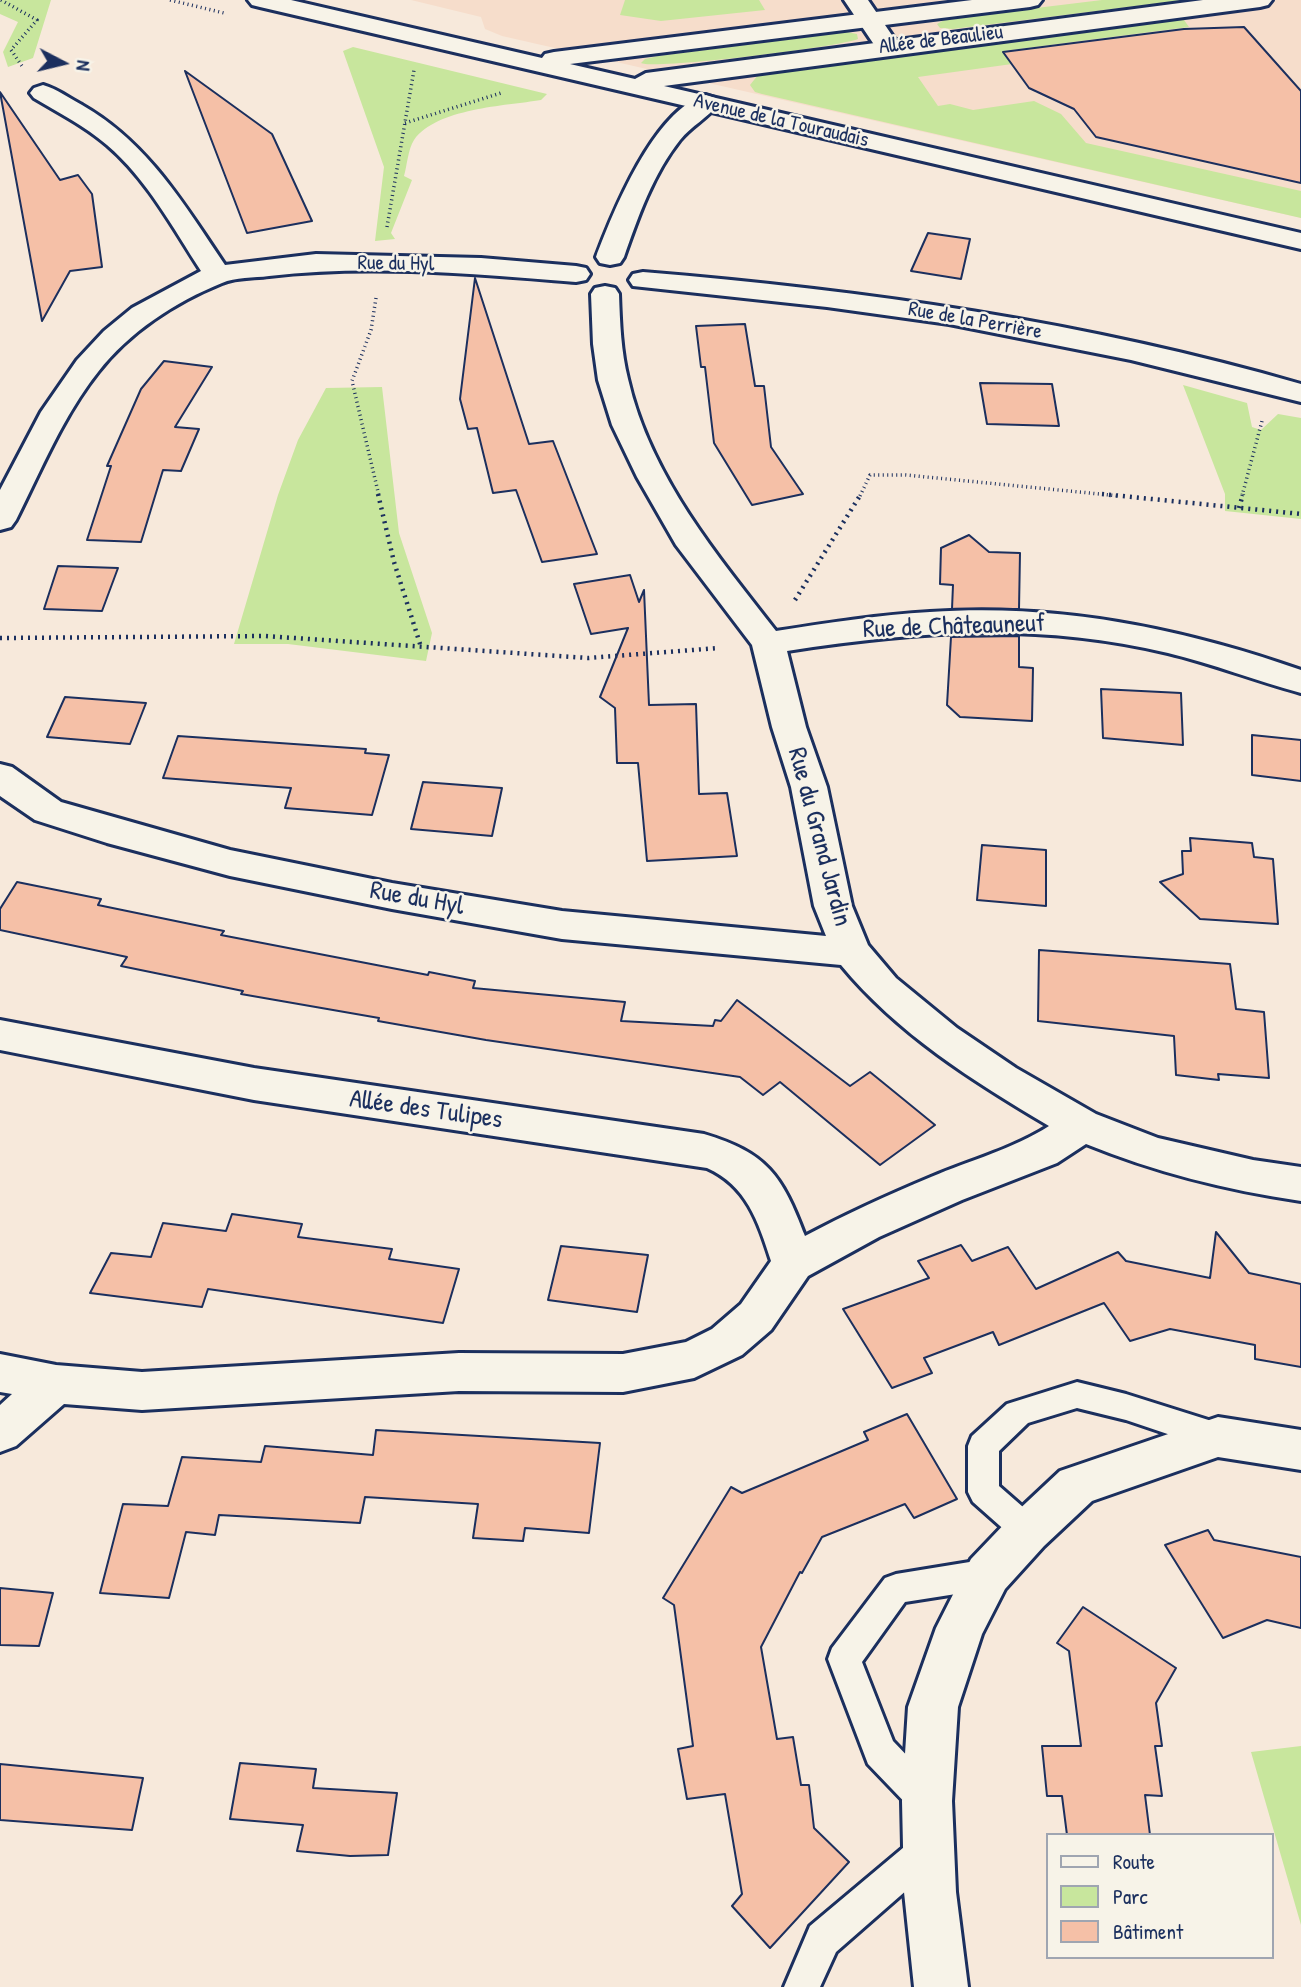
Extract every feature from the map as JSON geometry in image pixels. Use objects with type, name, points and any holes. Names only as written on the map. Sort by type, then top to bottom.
[{"type":"street","name":"Avenue de la Touraudais","points":[[260,0],[1301,241]]},
{"type":"street","name":"Allée de Beaulieu","points":[[531,62],[863,10],[1030,0]]},
{"type":"street","name":"Allée de Beaulieu","points":[[623,85],[888,47],[1260,0]]},
{"type":"street","points":[[863,10],[888,47]]},
{"type":"street","points":[[43,93],[105,130],[132,158],[162,194],[217,274]]},
{"type":"street","points":[[610,257],[627,207],[642,179],[671,134],[706,103]]},
{"type":"street","points":[[610,257],[636,262],[642,268],[643,280],[629,291],[606,295],[589,291],[578,283],[576,274],[586,262],[610,257]]},
{"type":"street","name":"Rue du Hyl","points":[[0,520],[56,412],[87,366],[114,337],[142,314],[217,274],[316,262],[481,266],[576,274]]},
{"type":"street","name":"Rue de la Perrière","points":[[643,280],[766,289],[864,301],[1090,342],[1301,393]]},
{"type":"street","name":"Rue du Grand Jardin","points":[[606,295],[607,344],[613,380],[632,436],[652,477],[692,545],[768,643],[789,727],[809,787],[833,906],[852,952],[882,988],[943,1039],[1002,1079],[1082,1125],[1152,1153],[1253,1177],[1301,1184]]},
{"type":"street","name":"Rue de Châteauneuf","points":[[768,643],[932,622],[1058,624],[1121,632],[1208,651],[1301,682]]},
{"type":"street","name":"Rue du Hyl","points":[[0,776],[48,811],[230,863],[392,896],[562,925],[852,952]]},
{"type":"street","name":"Allée des Tulipes","points":[[0,1035],[254,1084],[644,1140],[707,1152],[754,1177],[772,1207],[793,1263]]},
{"type":"street","points":[[0,1373],[56,1384],[142,1391],[459,1373],[623,1373],[694,1359],[727,1342],[756,1317],[793,1263],[864,1225],[947,1188],[1043,1151],[1082,1125]]},
{"type":"street","points":[[0,1432],[56,1384]]},
{"type":"street","points":[[941,1987],[928,1849],[927,1801],[933,1707],[960,1628],[988,1574],[1028,1531],[1076,1486],[1218,1437],[1301,1450]]},
{"type":"lane","points":[[1028,1531],[984,1492],[983,1446],[1018,1413],[1077,1395],[1126,1407],[1218,1437]]},
{"type":"lane","points":[[927,1801],[880,1752],[844,1659],[896,1589],[988,1574]]},
{"type":"lane","points":[[802,1987],[823,1939],[928,1849]]},
{"type":"path","points":[[1,0],[37,20],[11,50],[43,93]]},
{"type":"path","points":[[416,59],[371,330],[352,381],[394,562],[421,648]]},
{"type":"path","points":[[405,123],[510,90]]},
{"type":"path","points":[[1239,508],[1271,384]]},
{"type":"path","points":[[0,638],[265,636],[588,657],[768,643],[854,509],[870,475],[906,475],[1301,514]]},
{"type":"shaded area","points":[[411,0],[1301,0],[1301,218],[502,36],[485,29],[481,17]]},
{"type":"green space","points":[[0,0],[51,0],[33,58],[8,67],[3,52],[18,22],[0,14]]},
{"type":"green space","points":[[625,0],[759,0],[765,10],[661,21],[620,15]]},
{"type":"green space","points":[[1102,0],[1185,0],[953,29],[940,28],[937,24],[946,19]]},
{"type":"green space","points":[[1184,20],[1189,27],[1004,51],[1012,64],[918,77],[938,106],[950,104],[973,110],[1034,101],[1061,114],[1086,143],[1301,191],[1301,218],[762,94],[755,92],[750,85],[758,75],[774,71]]},
{"type":"green space","points":[[847,32],[857,34],[858,39],[747,57],[641,63],[645,59],[658,56]]},
{"type":"green space","points":[[353,47],[547,94],[541,100],[455,115],[425,129],[414,140],[409,153],[404,176],[412,180],[391,233],[395,239],[375,241],[384,167],[343,51]]},
{"type":"green space","points":[[1183,385],[1247,403],[1252,427],[1261,430],[1278,414],[1301,418],[1301,519],[1225,511],[1225,494]]},
{"type":"green space","points":[[382,387],[399,533],[432,633],[426,661],[288,644],[234,644],[278,495],[298,440],[326,388]]},
{"type":"green space","points":[[1301,1746],[1301,1925],[1251,1752]]},
{"type":"building","points":[[1244,27],[1301,91],[1301,183],[1096,137],[1074,109],[1029,88],[1003,52],[1184,29]]},
{"type":"building","points":[[185,71],[272,134],[312,221],[247,233]]},
{"type":"building","points":[[0,92],[60,180],[78,175],[92,194],[102,267],[70,271],[42,321]]},
{"type":"building","points":[[928,233],[970,239],[961,279],[911,271]]},
{"type":"building","points":[[475,278],[529,444],[553,441],[597,554],[542,562],[516,490],[493,493],[477,428],[468,429],[460,399]]},
{"type":"building","points":[[745,324],[755,386],[764,386],[771,447],[803,494],[752,505],[714,443],[705,367],[701,367],[696,326]]},
{"type":"building","points":[[164,361],[212,367],[175,427],[199,429],[181,471],[163,470],[141,542],[87,540],[111,466],[107,466],[141,389]]},
{"type":"building","points":[[980,383],[1052,384],[1059,426],[987,424]]},
{"type":"building","points":[[969,535],[989,552],[1020,553],[1019,609],[952,609],[953,585],[940,584],[941,548]]},
{"type":"building","points":[[58,566],[118,568],[102,611],[44,609]]},
{"type":"building","points":[[630,575],[639,602],[644,590],[649,705],[696,704],[699,794],[727,793],[737,856],[647,861],[638,763],[617,763],[615,708],[600,697],[628,628],[591,634],[574,584]]},
{"type":"building","points":[[1019,636],[1019,667],[1033,668],[1032,721],[960,717],[947,705],[951,637]]},
{"type":"building","points":[[1101,689],[1181,693],[1183,745],[1103,738]]},
{"type":"building","points":[[65,697],[146,703],[130,744],[47,737]]},
{"type":"building","points":[[1252,735],[1301,740],[1301,781],[1252,775]]},
{"type":"building","points":[[178,736],[366,749],[365,753],[389,755],[372,815],[285,808],[291,788],[163,778]]},
{"type":"building","points":[[423,782],[502,788],[492,836],[411,829]]},
{"type":"building","points":[[1190,838],[1252,843],[1254,857],[1273,859],[1278,924],[1200,919],[1160,882],[1183,874],[1182,851],[1191,851]]},
{"type":"building","points":[[982,845],[1046,850],[1046,906],[977,900]]},
{"type":"building","points":[[17,882],[101,899],[98,905],[224,931],[221,935],[428,975],[429,972],[475,981],[473,988],[625,1002],[621,1021],[713,1026],[715,1020],[721,1021],[737,1000],[850,1086],[870,1072],[935,1125],[880,1165],[780,1082],[763,1095],[740,1077],[486,1040],[378,1021],[379,1018],[241,994],[243,991],[121,966],[127,957],[0,930],[0,909]]},
{"type":"building","points":[[1039,950],[1230,964],[1236,1009],[1264,1012],[1269,1078],[1218,1074],[1219,1080],[1176,1075],[1174,1036],[1038,1021]]},
{"type":"building","points":[[232,1214],[302,1224],[298,1237],[392,1249],[389,1259],[459,1269],[443,1323],[208,1289],[202,1307],[90,1293],[111,1253],[151,1257],[163,1223],[226,1231]]},
{"type":"building","points":[[1216,1232],[1249,1273],[1301,1284],[1301,1367],[1255,1359],[1255,1345],[1170,1329],[1130,1341],[1104,1303],[999,1345],[993,1332],[924,1358],[932,1373],[892,1388],[843,1309],[929,1278],[918,1261],[961,1245],[972,1261],[1008,1247],[1036,1289],[1118,1252],[1126,1261],[1210,1278]]},
{"type":"building","points":[[561,1246],[648,1255],[637,1312],[548,1300]]},
{"type":"building","points":[[907,1414],[957,1499],[914,1518],[905,1504],[822,1537],[802,1573],[800,1572],[761,1647],[777,1739],[793,1737],[801,1785],[809,1785],[814,1828],[849,1862],[770,1948],[732,1906],[742,1894],[725,1794],[687,1799],[678,1749],[693,1746],[674,1605],[663,1598],[731,1487],[742,1493],[868,1440],[864,1432]]},
{"type":"building","points":[[376,1430],[600,1443],[589,1533],[525,1528],[523,1541],[473,1538],[478,1504],[365,1497],[360,1523],[219,1515],[215,1535],[186,1532],[169,1598],[100,1593],[123,1504],[168,1506],[182,1457],[261,1462],[265,1446],[373,1455]]},
{"type":"building","points":[[1208,1530],[1214,1540],[1301,1557],[1301,1628],[1267,1620],[1223,1638],[1165,1545]]},
{"type":"building","points":[[0,1588],[53,1593],[39,1646],[0,1645]]},
{"type":"building","points":[[1083,1607],[1176,1668],[1156,1703],[1162,1746],[1155,1746],[1162,1796],[1145,1795],[1150,1833],[1067,1833],[1062,1796],[1047,1796],[1042,1746],[1081,1746],[1069,1651],[1057,1643]]},
{"type":"building","points":[[240,1763],[316,1769],[313,1788],[397,1793],[388,1855],[350,1856],[297,1851],[303,1825],[230,1819]]},
{"type":"building","points":[[0,1764],[143,1778],[132,1830],[0,1820]]}]
